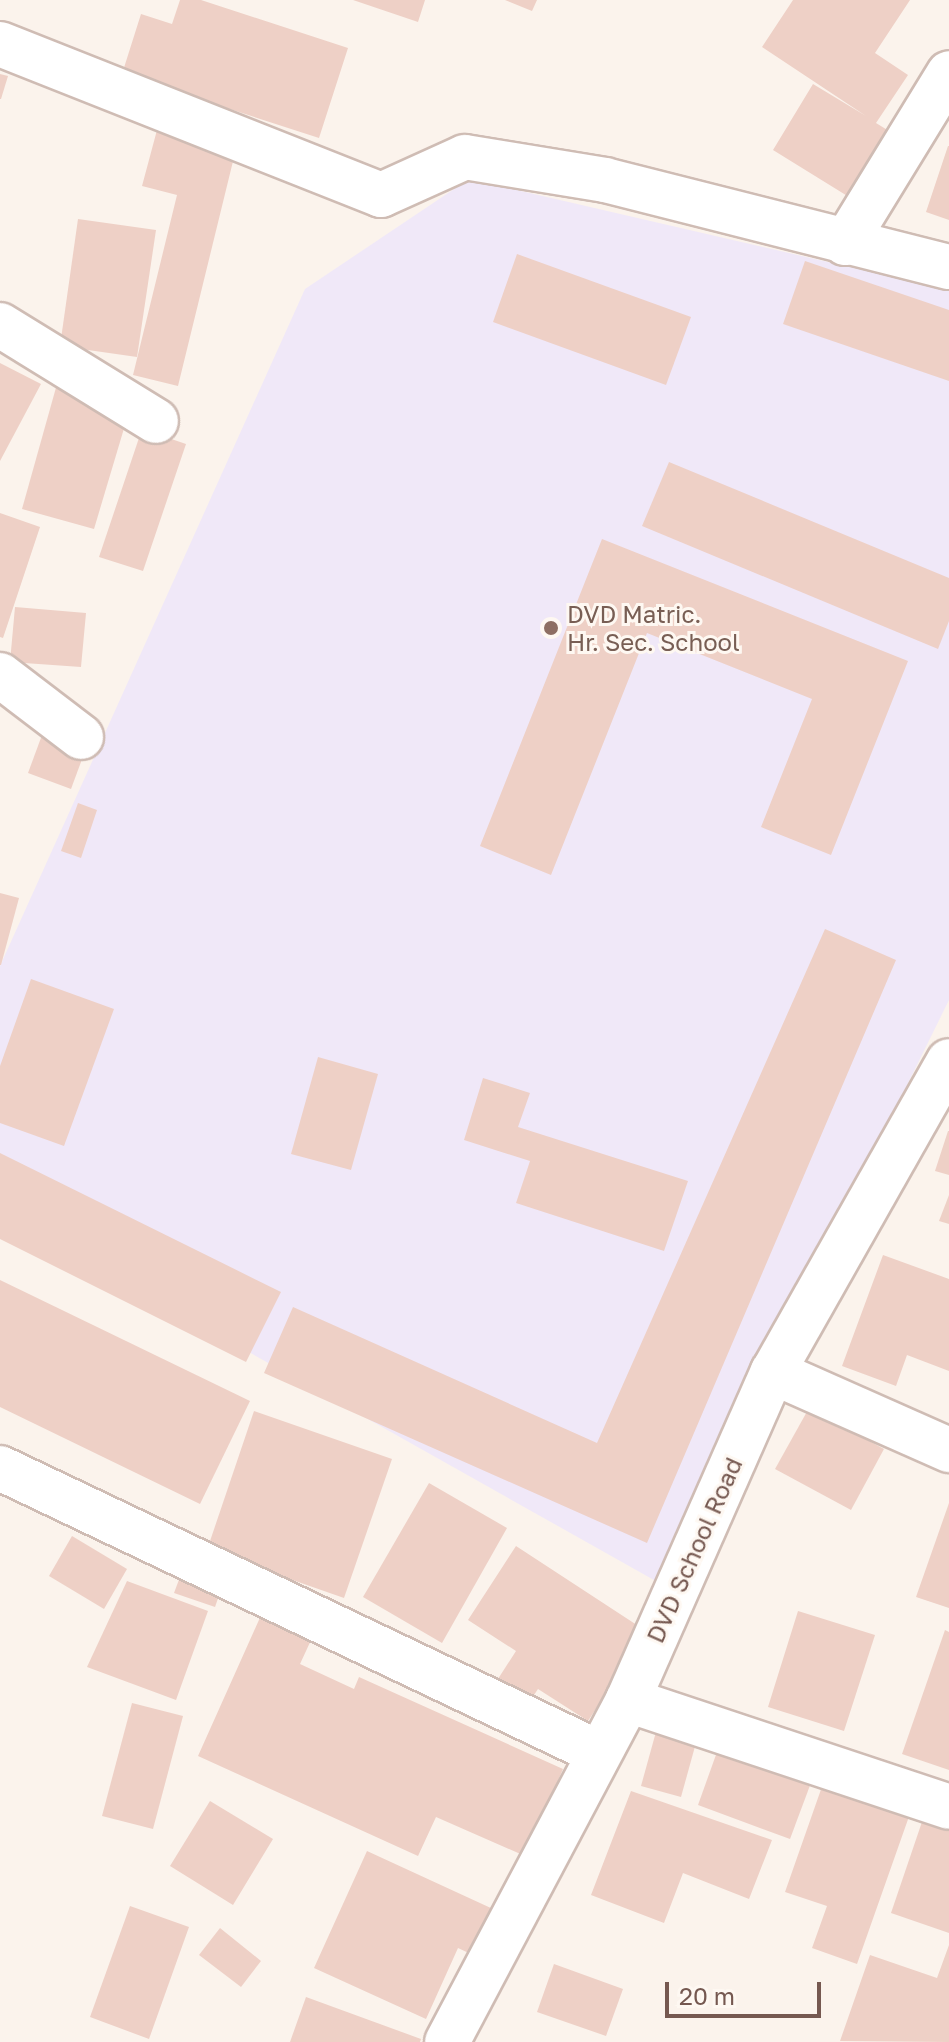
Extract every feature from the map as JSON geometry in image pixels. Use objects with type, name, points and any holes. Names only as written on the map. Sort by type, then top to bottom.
[{"type":"street","points":[[0,44],[381,195],[465,157],[605,180],[949,267]]},
{"type":"street","points":[[845,243],[949,73]]},
{"type":"street","points":[[0,325],[156,421]]},
{"type":"street","points":[[0,675],[81,737]]},
{"type":"street","name":"DVD School Road","points":[[447,2042],[597,1752],[628,1700],[773,1372],[949,1061]]},
{"type":"street","points":[[773,1372],[949,1450]]},
{"type":"street","points":[[0,1468],[597,1752]]},
{"type":"street","points":[[628,1700],[949,1807]]},
{"type":"shaded area","name":"DVD Matric. Hr. Sec. School","points":[[469,179],[949,290],[949,1000],[661,1584],[0,1212],[0,966],[305,289]]},
{"type":"building","points":[[180,0],[201,0],[348,48],[319,138],[122,74],[141,14],[172,24]]},
{"type":"building","points":[[353,0],[425,0],[418,22]]},
{"type":"building","points":[[505,0],[537,0],[532,11]]},
{"type":"building","points":[[793,0],[910,0],[875,53],[908,75],[876,123],[889,131],[849,197],[773,150],[813,84],[866,116],[762,47]]},
{"type":"building","points":[[0,74],[8,76],[1,99],[0,99]]},
{"type":"building","points":[[157,130],[236,149],[178,386],[133,375],[177,195],[142,186]]},
{"type":"building","points":[[949,146],[949,220],[926,212]]},
{"type":"building","points":[[78,219],[156,230],[137,357],[60,346]]},
{"type":"building","points":[[517,254],[691,317],[666,385],[493,322]]},
{"type":"building","points":[[805,261],[949,310],[949,381],[783,324]]},
{"type":"building","points":[[0,363],[41,384],[0,461]]},
{"type":"building","points":[[57,384],[131,405],[94,529],[22,509]]},
{"type":"building","points":[[142,429],[186,444],[143,571],[99,557]]},
{"type":"building","points":[[669,462],[949,578],[949,621],[938,649],[642,526]]},
{"type":"building","points":[[0,513],[40,527],[3,638],[0,637]]},
{"type":"building","points":[[602,539],[908,661],[831,855],[761,827],[812,699],[647,633],[551,875],[480,846]]},
{"type":"building","points":[[15,607],[86,613],[81,667],[10,662]]},
{"type":"building","points":[[45,727],[88,743],[71,789],[28,773]]},
{"type":"building","points":[[78,803],[97,810],[81,858],[61,851]]},
{"type":"building","points":[[0,893],[19,898],[1,965],[0,965]]},
{"type":"building","points":[[825,929],[896,960],[647,1543],[264,1373],[293,1307],[597,1443]]},
{"type":"building","points":[[31,979],[114,1009],[64,1146],[0,1123],[0,1066]]},
{"type":"building","points":[[318,1057],[378,1074],[351,1170],[291,1154]]},
{"type":"building","points":[[483,1078],[530,1093],[518,1127],[688,1181],[664,1251],[516,1203],[530,1161],[464,1140]]},
{"type":"building","points":[[949,1131],[949,1175],[935,1171]]},
{"type":"building","points":[[0,1153],[281,1292],[246,1362],[0,1239]]},
{"type":"building","points":[[949,1195],[949,1224],[939,1221]]},
{"type":"building","points":[[883,1255],[949,1279],[949,1371],[907,1355],[896,1386],[842,1366]]},
{"type":"building","points":[[0,1280],[250,1401],[200,1504],[0,1407]]},
{"type":"building","points":[[809,1408],[884,1449],[851,1510],[775,1469]]},
{"type":"building","points":[[254,1411],[392,1459],[344,1598],[207,1550]]},
{"type":"building","points":[[429,1483],[507,1528],[442,1643],[363,1597]]},
{"type":"building","points":[[949,1503],[949,1608],[916,1597]]},
{"type":"building","points":[[72,1536],[127,1569],[104,1609],[49,1576]]},
{"type":"building","points":[[516,1546],[646,1631],[588,1721],[538,1689],[528,1704],[496,1682],[516,1651],[468,1620]]},
{"type":"building","points":[[183,1569],[223,1584],[215,1607],[174,1593]]},
{"type":"building","points":[[127,1581],[208,1611],[176,1700],[87,1667]]},
{"type":"building","points":[[267,1602],[318,1625],[300,1664],[354,1689],[359,1677],[563,1769],[525,1856],[436,1817],[418,1856],[198,1756]]},
{"type":"building","points":[[798,1611],[875,1635],[844,1731],[768,1707]]},
{"type":"building","points":[[945,1630],[949,1632],[949,1770],[902,1754]]},
{"type":"building","points":[[132,1703],[183,1716],[153,1829],[102,1816]]},
{"type":"building","points":[[659,1721],[699,1732],[681,1797],[641,1786]]},
{"type":"building","points":[[722,1738],[815,1772],[790,1839],[698,1805]]},
{"type":"building","points":[[825,1778],[912,1808],[857,1964],[812,1948],[827,1906],[785,1892]]},
{"type":"building","points":[[631,1791],[772,1840],[749,1899],[683,1873],[664,1923],[591,1895]]},
{"type":"building","points":[[210,1801],[273,1839],[233,1905],[170,1866]]},
{"type":"building","points":[[925,1813],[949,1822],[949,1933],[891,1913]]},
{"type":"building","points":[[367,1851],[493,1909],[473,1955],[458,1948],[426,2019],[314,1968]]},
{"type":"building","points":[[130,1906],[189,1927],[149,2039],[90,2017]]},
{"type":"building","points":[[220,1928],[261,1961],[241,1987],[199,1955]]},
{"type":"building","points":[[949,1945],[949,2042],[840,2041],[870,1955],[937,1978]]},
{"type":"building","points":[[554,1964],[623,1989],[606,2036],[537,2012]]},
{"type":"building","points":[[306,1997],[421,2039],[420,2042],[290,2042]]},
{"type":"place","name":"DVD Matric. Hr. Sec. School","points":[[551,628]]}]
